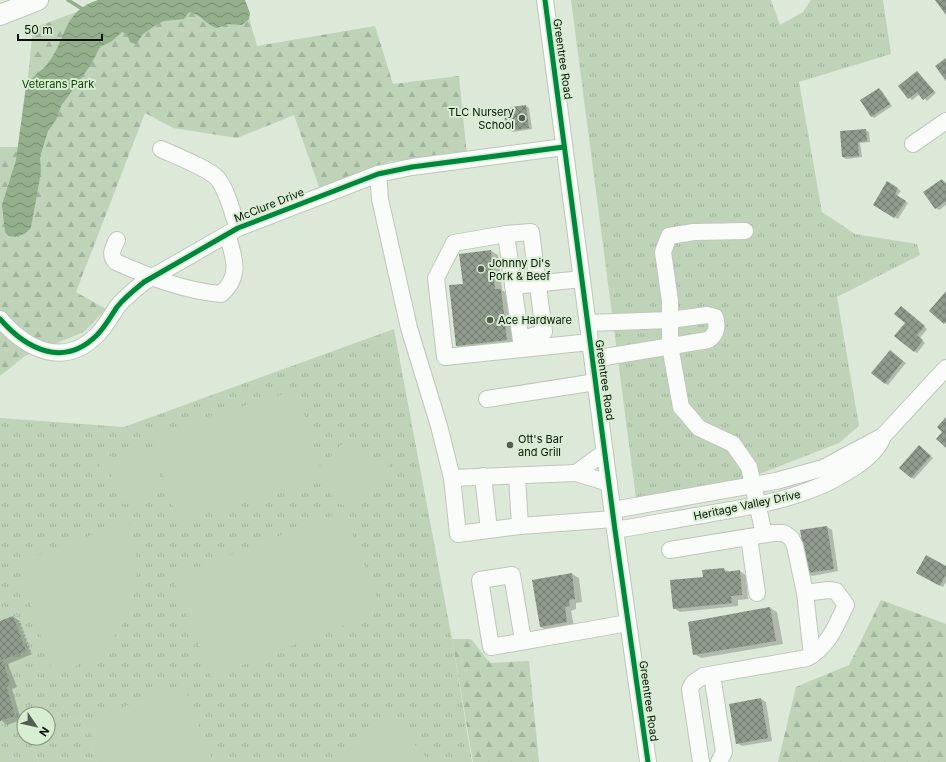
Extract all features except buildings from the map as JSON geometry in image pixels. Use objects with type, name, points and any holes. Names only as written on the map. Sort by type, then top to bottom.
[{"type":"main road","points":[[0,15],[38,0]]},
{"type":"street","name":"Greentree Road","points":[[545,0],[614,520],[648,762]]},
{"type":"street","points":[[913,144],[946,121]]},
{"type":"street","name":"McClure Drive","points":[[0,319],[21,339],[34,348],[62,354],[80,348],[98,335],[130,293],[151,277],[232,231],[378,174],[412,167],[564,147]]},
{"type":"street","points":[[117,240],[112,253],[112,259],[151,277],[203,293],[221,294],[229,287],[234,275],[235,259],[232,231],[222,186],[218,178],[209,172],[161,149]]},
{"type":"street","points":[[378,174],[380,199],[409,328],[439,426],[452,478],[458,534],[520,526],[614,520]]},
{"type":"street","points":[[745,231],[694,232],[669,236],[663,252],[670,301],[670,346],[681,407],[698,428],[733,444],[749,467],[754,485],[758,505],[757,593]]},
{"type":"street","points":[[521,344],[544,332],[531,232],[506,234],[454,243],[436,278],[445,357],[521,344],[590,342]]},
{"type":"street","points":[[506,234],[521,344]]},
{"type":"street","points":[[513,286],[582,279]]},
{"type":"street","points":[[588,323],[670,320],[707,315],[715,318],[717,325],[716,332],[708,340],[593,359]]},
{"type":"street","name":"Heritage Valley Drive","points":[[614,520],[758,505],[804,494],[838,478],[868,457],[878,447],[883,436],[946,368]]},
{"type":"street","points":[[487,399],[596,382]]},
{"type":"street","name":"Heritage Valley Drive","points":[[614,520],[754,485],[801,475],[823,468],[883,436]]},
{"type":"street","points":[[576,473],[605,452]]},
{"type":"street","points":[[452,478],[576,473],[610,483]]},
{"type":"street","points":[[483,476],[489,530]]},
{"type":"street","points":[[517,476],[520,526]]},
{"type":"street","points":[[670,550],[784,533],[791,538],[795,546],[804,593],[812,655]]},
{"type":"street","points":[[701,762],[690,689],[692,683],[698,678],[807,658],[827,643],[846,605],[836,592],[828,590],[804,593]]},
{"type":"street","points":[[522,640],[628,623]]},
{"type":"street","points":[[712,675],[724,752],[719,762]]},
{"type":"path","points":[[0,604],[16,612],[44,685],[65,707],[71,718],[83,722],[97,762]]},
{"type":"path","points":[[56,714],[65,707]]},
{"type":"path","points":[[0,724],[2,724],[15,762]]},
{"type":"path","points":[[33,746],[38,762]]},
{"type":"path","points":[[35,751],[37,746]]},
{"type":"green space","name":"Veterans Park","points":[[109,0],[245,4],[257,46],[375,26],[393,84],[459,76],[467,156],[391,161],[320,190],[294,115],[237,138],[173,128],[145,113],[76,292],[106,309],[84,332],[25,356],[0,376],[0,147],[21,147],[33,28]]},
{"type":"green space","points":[[571,0],[771,0],[780,25],[803,12],[811,0],[883,0],[891,54],[799,82],[822,212],[855,234],[917,244],[920,255],[837,297],[859,426],[839,443],[754,476],[636,498]]},
{"type":"green space","points":[[394,329],[452,639],[472,762],[0,762],[0,418],[124,427]]},
{"type":"green space","points":[[297,390],[324,479],[177,521],[151,434]]},
{"type":"green space","points":[[344,443],[376,461],[385,460],[389,463],[390,469],[386,475],[380,476],[360,507],[347,506],[337,502],[330,494],[326,484],[328,462],[335,451]]},
{"type":"green space","points":[[148,448],[158,463],[160,484],[147,499],[123,504],[110,473],[100,468],[99,461],[108,455],[118,459]]},
{"type":"green space","points":[[344,511],[382,611],[211,677],[172,577]]},
{"type":"green space","points":[[127,522],[134,543],[136,565],[136,585],[132,605],[112,640],[96,654],[76,666],[53,674],[19,569],[24,561],[34,556]]},
{"type":"green space","points":[[881,600],[946,624],[946,762],[778,762],[796,687],[849,665]]},
{"type":"green space","points":[[452,639],[471,639],[490,663],[529,661],[539,762],[473,762]]},
{"type":"green space","points":[[183,684],[213,762],[101,762],[86,721]]},
{"type":"green space","points":[[389,715],[430,762],[335,762]]},
{"type":"water","points":[[98,0],[245,0],[250,13],[249,19],[242,25],[227,24],[217,28],[213,27],[197,15],[189,12],[184,19],[164,21],[156,25],[143,34],[136,44],[130,42],[127,34],[122,32],[112,41],[100,47],[90,66],[61,106],[56,120],[48,131],[40,157],[41,172],[31,227],[22,235],[9,236],[5,232],[2,205],[16,160],[26,86],[28,82],[49,62],[72,18],[78,11]]},
{"type":"waterway","points":[[68,0],[84,10]]},
{"type":"cycle path","points":[[545,0],[615,530],[648,762]]},
{"type":"cycle path","points":[[0,319],[22,339],[34,346],[46,351],[59,353],[72,351],[84,345],[97,335],[120,303],[144,282],[238,228],[378,174],[412,167],[564,147]]},
{"type":"place","name":"TLC Nursery School","points":[[522,118]]},
{"type":"place","name":"Johnny Di's Pork & Beef","points":[[481,269]]},
{"type":"place","name":"Ace Hardware","points":[[490,320]]},
{"type":"place","name":"Ott's Bar and Grill","points":[[510,445]]}]
